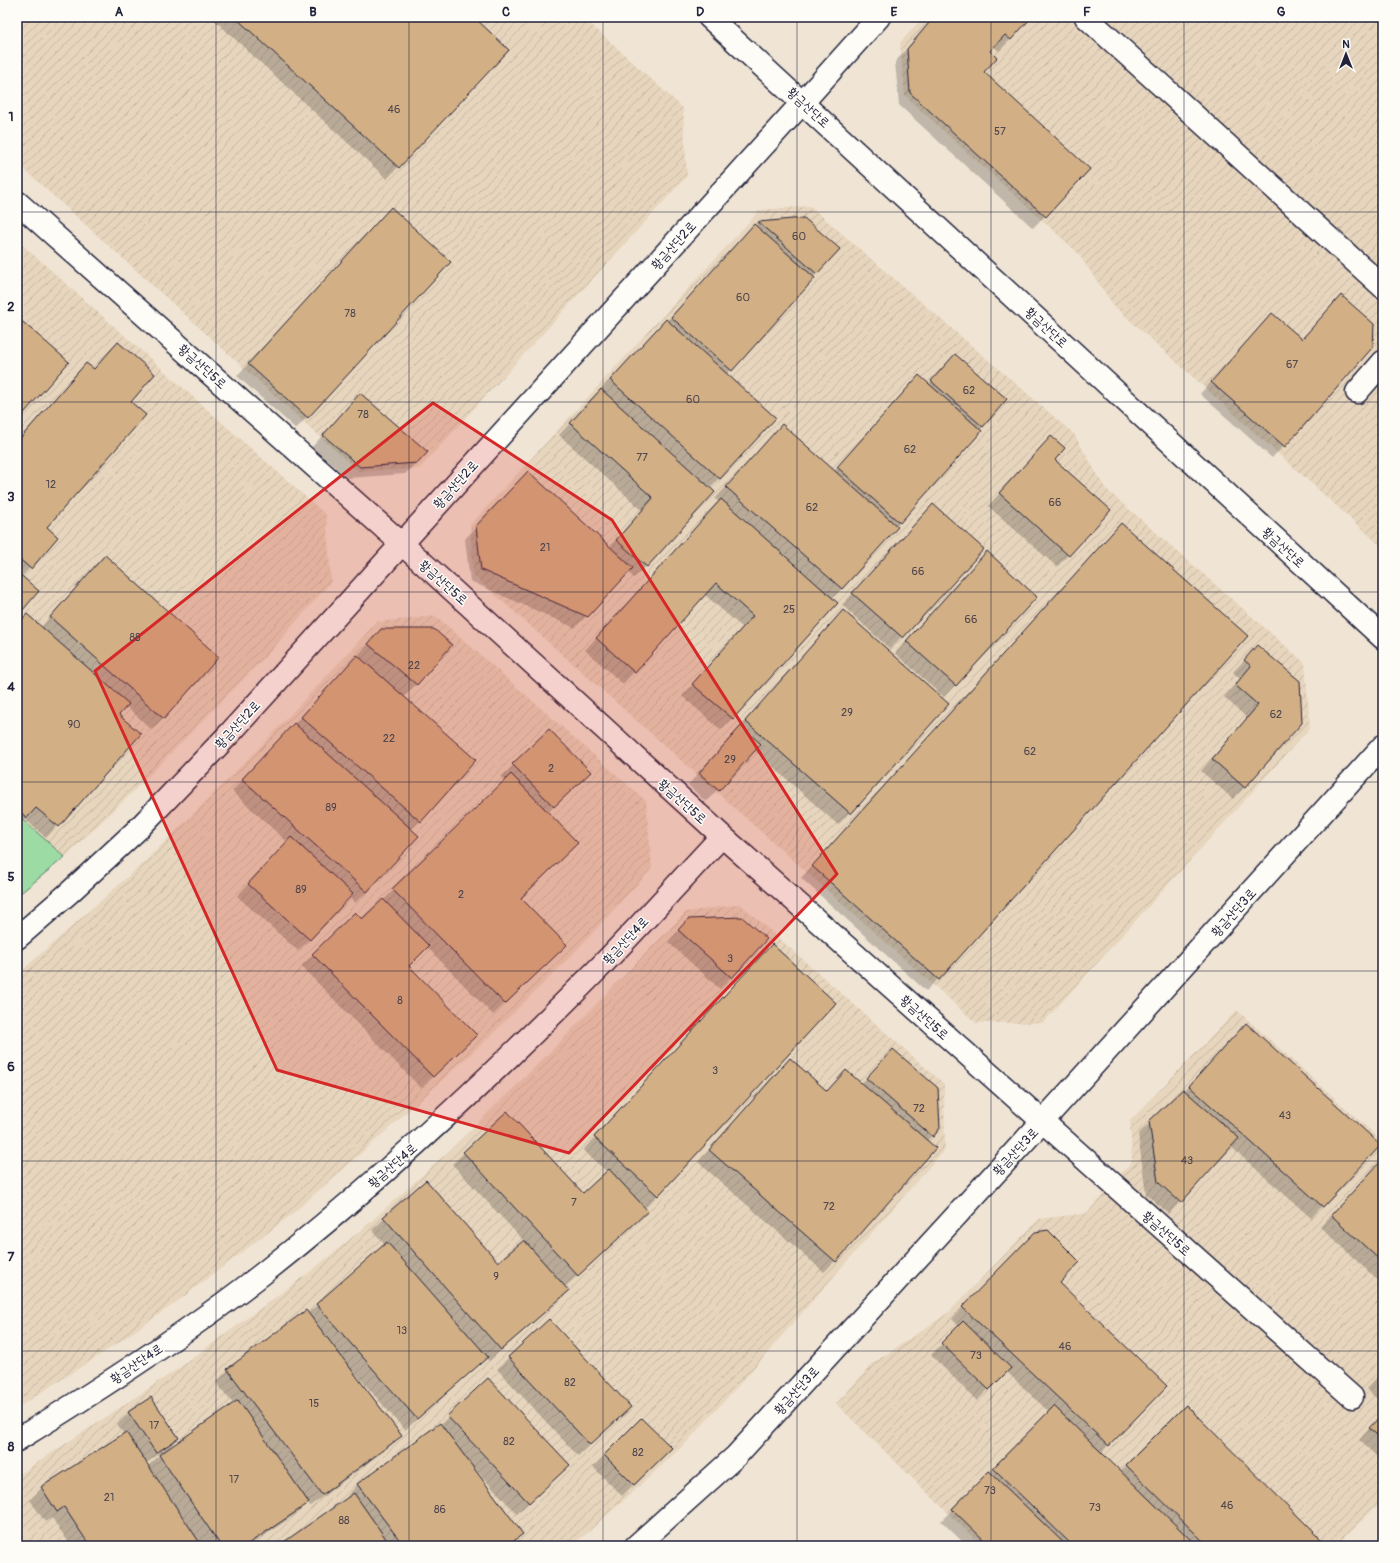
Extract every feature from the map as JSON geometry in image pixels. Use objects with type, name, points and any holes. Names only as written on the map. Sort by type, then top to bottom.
[{"type":"street","name":"황금산단로","points":[[709,17],[1383,638]]},
{"type":"street","name":"황금산단2로","points":[[17,938],[137,830],[231,732],[879,17]]},
{"type":"street","points":[[1086,17],[1383,287]]},
{"type":"street","name":"황금산단5로","points":[[17,202],[401,543],[722,836],[1352,1398]]},
{"type":"street","points":[[1357,392],[1383,362]]},
{"type":"street","name":"황금산단3로","points":[[636,1546],[736,1456],[1042,1122],[1383,746]]},
{"type":"street","name":"황금산단4로","points":[[17,1440],[66,1410],[201,1320],[334,1215],[412,1147],[592,974],[722,836]]},
{"type":"highlighted area","points":[[433,403],[612,520],[837,874],[569,1153],[277,1070],[95,671]]},
{"type":"shaded area","points":[[17,17],[583,17],[683,108],[687,176],[419,469],[358,471],[17,163]]},
{"type":"shaded area","points":[[923,17],[1383,17],[1383,548],[1114,306],[1077,252],[905,96],[900,43]]},
{"type":"shaded area","points":[[810,206],[1074,434],[1105,488],[1305,663],[1310,728],[1043,1023],[976,1023],[473,575],[470,525],[760,210]]},
{"type":"shaded area","points":[[17,240],[326,515],[331,582],[265,657],[134,791],[65,857],[17,815]]},
{"type":"shaded area","points":[[436,616],[646,801],[652,868],[574,953],[486,1040],[291,1215],[174,1304],[106,1351],[17,1408],[17,975],[143,863],[257,750],[377,622]]},
{"type":"shaded area","points":[[740,904],[944,1084],[945,1149],[746,1377],[687,1442],[620,1504],[572,1546],[17,1546],[17,1476],[176,1370],[311,1271],[360,1231],[447,1153],[546,1056],[686,912]]},
{"type":"shaded area","points":[[1237,1010],[1383,1142],[1383,1500],[1335,1546],[982,1546],[836,1404],[872,1364],[949,1312],[1039,1219],[1087,1213],[1132,1161],[1130,1121]]},
{"type":"green space","points":[[17,815],[65,857],[17,896]]},
{"type":"building","points":[[235,17],[474,17],[509,50],[399,168]]},
{"type":"building","points":[[934,17],[1027,17],[1029,20],[1011,40],[1005,35],[990,51],[997,58],[984,72],[1090,169],[1046,217],[910,93],[907,49]]},
{"type":"building","points":[[391,207],[451,262],[308,418],[248,364]]},
{"type":"building","points":[[804,218],[840,249],[817,274],[758,222]]},
{"type":"building","points":[[754,224],[815,278],[732,371],[671,317]]},
{"type":"building","points":[[1341,295],[1374,324],[1373,347],[1285,447],[1211,382],[1272,313],[1302,339]]},
{"type":"building","points":[[17,317],[69,362],[17,421]]},
{"type":"building","points":[[666,319],[776,418],[720,479],[610,380]]},
{"type":"building","points":[[118,342],[155,374],[131,402],[146,415],[47,527],[58,537],[31,569],[17,557],[17,442],[86,363],[94,369]]},
{"type":"building","points":[[955,354],[1007,399],[983,427],[931,381]]},
{"type":"building","points":[[919,375],[982,431],[900,523],[837,467]]},
{"type":"building","points":[[601,389],[715,492],[647,567],[616,540],[653,498],[570,423]]},
{"type":"building","points":[[360,393],[428,452],[418,463],[360,467],[323,435]]},
{"type":"building","points":[[782,424],[898,527],[842,589],[726,487]]},
{"type":"building","points":[[1051,436],[1065,448],[1055,460],[1111,510],[1069,556],[999,493]]},
{"type":"building","points":[[528,471],[633,568],[588,617],[481,570],[476,526]]},
{"type":"building","points":[[721,499],[838,603],[733,719],[692,684],[753,616],[716,583],[635,673],[596,638]]},
{"type":"building","points":[[933,504],[984,549],[903,638],[852,593]]},
{"type":"building","points":[[1121,523],[1248,636],[939,980],[812,866]]},
{"type":"building","points":[[987,551],[1037,597],[956,686],[906,641]]},
{"type":"building","points":[[105,555],[219,657],[164,719],[50,617]]},
{"type":"building","points":[[17,572],[39,591],[17,617]]},
{"type":"building","points":[[843,610],[949,704],[851,814],[745,721]]},
{"type":"building","points":[[27,614],[129,704],[119,715],[141,734],[59,827],[36,808],[27,818],[17,809],[17,625]]},
{"type":"building","points":[[381,629],[434,629],[452,645],[417,685],[368,644]]},
{"type":"building","points":[[1257,645],[1300,681],[1302,723],[1245,788],[1212,759],[1258,705],[1235,685],[1251,666],[1244,660]]},
{"type":"building","points":[[357,655],[476,760],[421,822],[301,717]]},
{"type":"building","points":[[294,723],[419,836],[367,892],[242,779]]},
{"type":"building","points":[[741,726],[761,744],[719,791],[699,773]]},
{"type":"building","points":[[549,729],[591,772],[554,807],[512,764]]},
{"type":"building","points":[[511,774],[578,843],[521,898],[567,945],[505,1004],[392,889]]},
{"type":"building","points":[[291,837],[353,894],[310,940],[248,884]]},
{"type":"building","points":[[383,899],[429,946],[409,966],[477,1035],[433,1077],[312,954],[355,912],[362,919]]},
{"type":"building","points":[[742,917],[767,939],[732,978],[678,930],[688,919]]},
{"type":"building","points":[[772,944],[836,1003],[658,1196],[594,1137]]},
{"type":"building","points":[[1246,1023],[1381,1145],[1323,1207],[1189,1086]]},
{"type":"building","points":[[893,1049],[938,1088],[940,1128],[933,1137],[866,1078]]},
{"type":"building","points":[[790,1058],[827,1091],[846,1070],[936,1148],[836,1262],[709,1150]]},
{"type":"building","points":[[1183,1089],[1239,1138],[1181,1203],[1158,1182],[1149,1121]]},
{"type":"building","points":[[507,1111],[583,1193],[609,1169],[648,1211],[578,1276],[463,1152]]},
{"type":"building","points":[[1383,1159],[1383,1263],[1331,1215]]},
{"type":"building","points":[[426,1180],[498,1262],[524,1240],[569,1291],[501,1350],[383,1217]]},
{"type":"building","points":[[1048,1230],[1080,1262],[1060,1283],[1167,1386],[1109,1446],[962,1307],[1035,1232]]},
{"type":"building","points":[[387,1242],[488,1357],[417,1419],[316,1304]]},
{"type":"building","points":[[306,1310],[402,1436],[322,1495],[227,1369]]},
{"type":"building","points":[[549,1319],[631,1407],[590,1445],[508,1357]]},
{"type":"building","points":[[963,1321],[1011,1368],[989,1390],[941,1343]]},
{"type":"building","points":[[1383,1370],[1383,1382],[1377,1377]]},
{"type":"building","points":[[488,1378],[570,1465],[529,1503],[447,1416]]},
{"type":"building","points":[[151,1397],[179,1438],[156,1453],[128,1412]]},
{"type":"building","points":[[238,1400],[309,1503],[245,1546],[221,1546],[159,1455]]},
{"type":"building","points":[[1186,1405],[1327,1545],[1208,1546],[1126,1465]]},
{"type":"building","points":[[1054,1406],[1197,1546],[1073,1546],[993,1468]]},
{"type":"building","points":[[1383,1413],[1383,1440],[1369,1428]]},
{"type":"building","points":[[641,1418],[672,1448],[634,1485],[604,1455]]},
{"type":"building","points":[[440,1423],[523,1534],[507,1546],[404,1546],[357,1484]]},
{"type":"building","points":[[126,1432],[202,1546],[90,1546],[64,1507],[57,1512],[41,1487]]},
{"type":"building","points":[[989,1471],[1067,1546],[990,1546],[952,1509]]},
{"type":"building","points":[[354,1493],[391,1546],[278,1546]]}]
